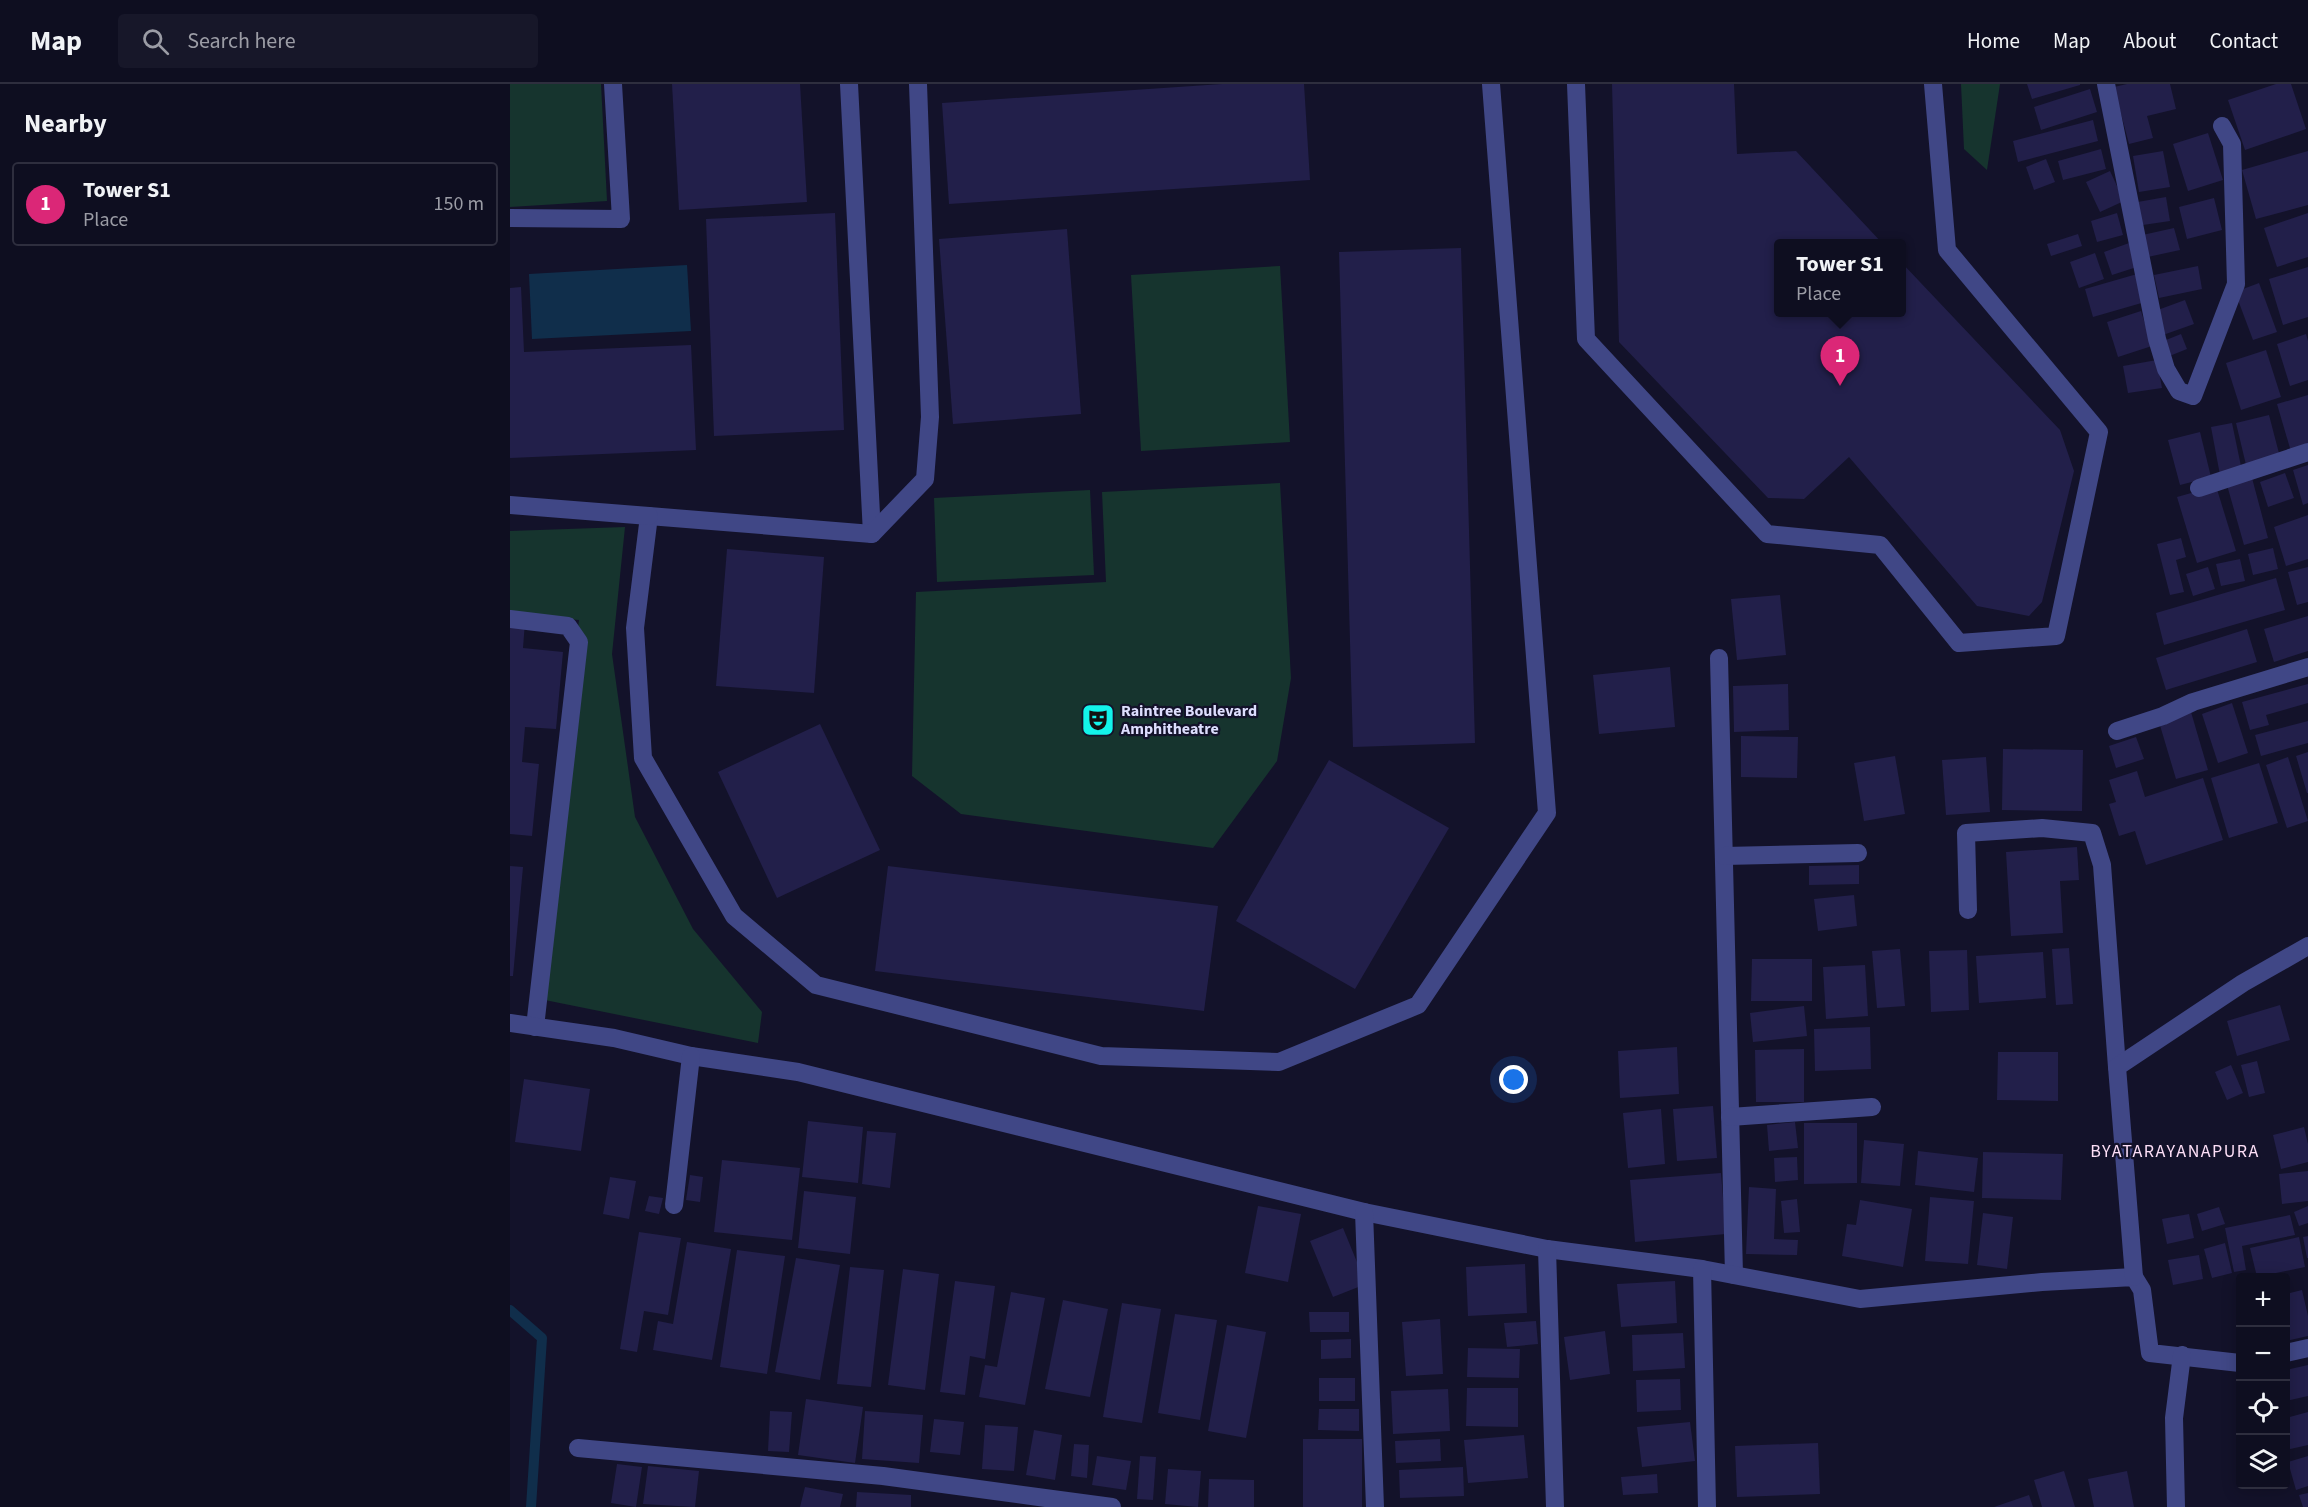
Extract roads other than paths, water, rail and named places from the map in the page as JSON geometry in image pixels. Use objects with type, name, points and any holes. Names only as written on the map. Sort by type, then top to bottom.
[{"type":"street","points":[[510,218],[621,219],[613,84]]},
{"type":"street","points":[[849,84],[872,534]]},
{"type":"street","points":[[872,534],[925,478],[930,417],[918,84]]},
{"type":"street","points":[[649,516],[635,628],[643,758],[734,916],[816,985],[1101,1056],[1279,1062],[1418,1005],[1546,813],[1491,84]]},
{"type":"street","points":[[1576,84],[1586,339],[1767,534],[1880,545],[1959,643],[2055,636],[2099,432],[1947,250],[1933,84]]},
{"type":"street","points":[[2106,84],[2157,339],[2166,369],[2180,392],[2193,396],[2236,284],[2232,144],[2222,126]]},
{"type":"street","points":[[2199,488],[2308,452]]},
{"type":"street","points":[[510,505],[872,534]]},
{"type":"street","points":[[510,619],[568,626],[579,642],[536,1027]]},
{"type":"street","points":[[1719,658],[1734,1275]]},
{"type":"street","points":[[2118,731],[2163,716],[2193,702],[2308,667]]},
{"type":"street","points":[[1968,910],[1966,833],[2042,828],[2092,834],[2102,866],[2134,1277],[2142,1290],[2150,1353],[2236,1362]]},
{"type":"street","points":[[1724,856],[1858,853]]},
{"type":"street","points":[[2117,1066],[2243,983],[2308,946]]},
{"type":"street","points":[[510,1023],[614,1038],[691,1056],[798,1072],[1364,1212],[1547,1249],[1702,1269],[1860,1299],[2042,1282],[2134,1277]]},
{"type":"street","points":[[674,1205],[691,1056]]},
{"type":"street","points":[[1730,1117],[1872,1107]]},
{"type":"street","points":[[1364,1212],[1375,1507]]},
{"type":"street","points":[[1547,1249],[1555,1507]]},
{"type":"street","points":[[1702,1269],[1707,1507]]},
{"type":"street","points":[[2290,1352],[2308,1348]]},
{"type":"street","points":[[2176,1507],[2174,1418],[2182,1355]]},
{"type":"street","points":[[578,1448],[883,1476],[1112,1507]]},
{"type":"water","points":[[687,265],[691,331],[532,339],[529,274]]},
{"type":"waterway","points":[[510,1310],[542,1338],[531,1507]]},
{"type":"place","name":"Tower S1","points":[[1840,386]]},
{"type":"place","name":"Raintree Boulevard Amphitheatre","points":[[1098,720]]},
{"type":"district","name":"BYATARAYANAPURA","points":[[2175,1151]]}]
